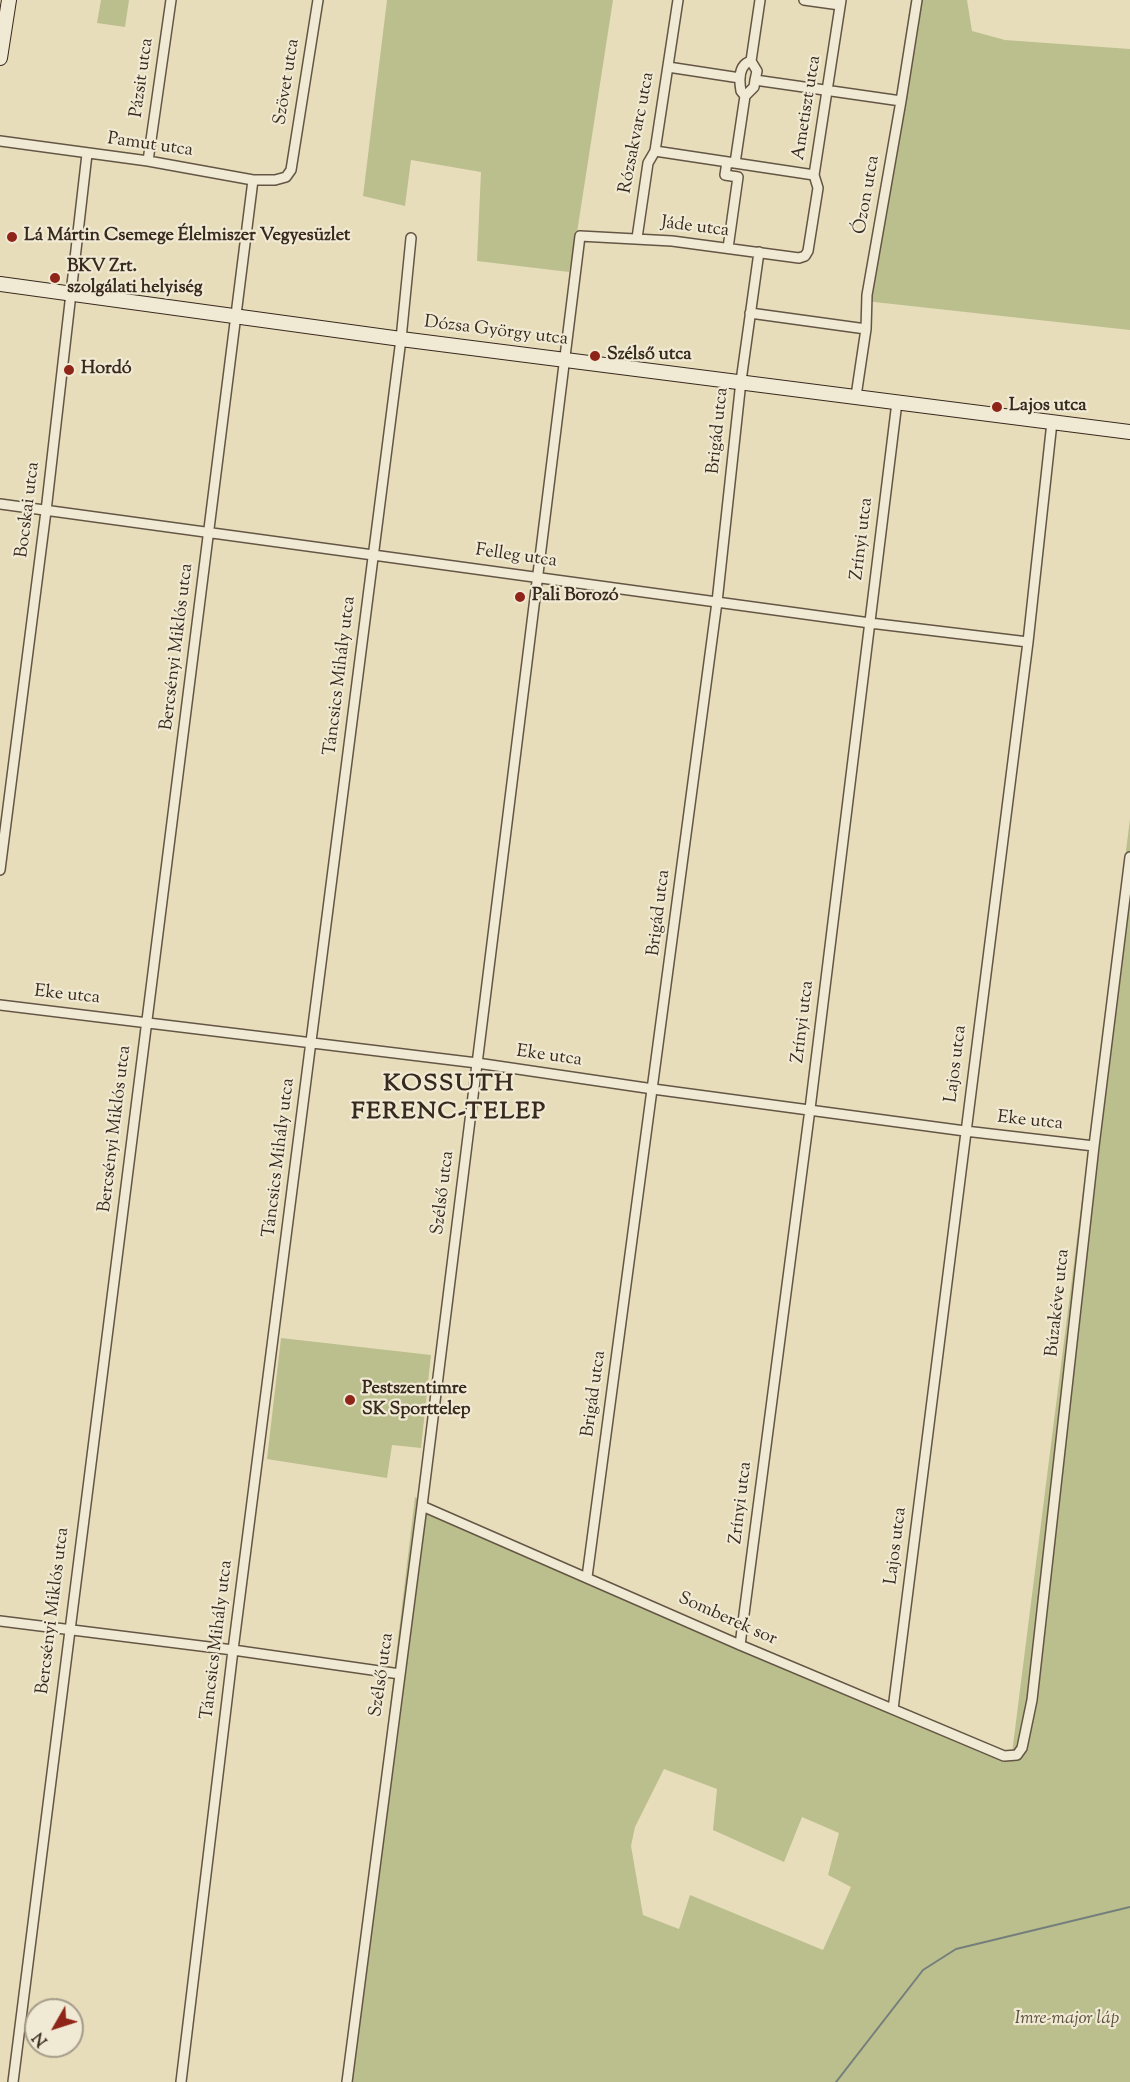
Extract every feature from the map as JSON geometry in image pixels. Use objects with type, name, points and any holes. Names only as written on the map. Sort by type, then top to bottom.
[{"type":"street","points":[[0,58],[9,0]]},
{"type":"street","name":"Pázsit utca","points":[[148,161],[171,0]]},
{"type":"street","name":"Szövet utca","points":[[291,170],[318,0]]},
{"type":"street","name":"Rózsakvarc utca","points":[[637,237],[648,163],[655,151],[678,0]]},
{"type":"street","points":[[728,248],[738,177],[725,175],[731,162],[745,96],[754,87],[757,71],[751,61],[760,0]]},
{"type":"street","points":[[804,0],[840,3]]},
{"type":"street","name":"Ózon utca","points":[[856,396],[866,329],[867,295],[917,0]]},
{"type":"street","name":"Ametiszt utca","points":[[805,256],[808,251],[818,188],[814,175],[840,3]]},
{"type":"street","points":[[745,96],[741,91],[740,78],[745,63],[751,61]]},
{"type":"street","points":[[668,67],[740,78]]},
{"type":"street","points":[[755,80],[901,102]]},
{"type":"street","name":"Pamut utca","points":[[0,141],[148,161],[253,180],[275,180],[286,177],[291,170]]},
{"type":"street","points":[[655,151],[814,175]]},
{"type":"street","name":"Bocskai utca","points":[[0,870],[46,511],[87,154]]},
{"type":"street","name":"Bercsényi Miklós utca","points":[[13,2082],[68,1631],[253,180]]},
{"type":"street","name":"Jáde utca","points":[[580,236],[637,237],[800,258],[805,256]]},
{"type":"street","name":"Szélső utca","points":[[347,2082],[422,1506],[580,236]]},
{"type":"street","name":"Táncsics Mihály utca","points":[[181,2082],[233,1650],[401,339],[411,238]]},
{"type":"street","name":"Brigád utca","points":[[587,1577],[717,602],[741,381],[759,252]]},
{"type":"street","name":"Dózsa György utca","points":[[0,284],[401,339],[566,358],[1130,432]]},
{"type":"street","points":[[750,313],[866,329]]},
{"type":"street","name":"Zrínyi utca","points":[[740,1645],[810,1109],[897,402]]},
{"type":"street","name":"Lajos utca","points":[[893,1709],[1028,642],[1052,422]]},
{"type":"street","name":"Felleg utca","points":[[0,504],[870,623],[1028,642]]},
{"type":"street","name":"Búzakéve utca","points":[[1020,1751],[1027,1731],[1032,1700],[1094,1146],[1130,857]]},
{"type":"street","name":"Eke utca","points":[[0,1005],[477,1063],[965,1131],[1094,1146]]},
{"type":"street","name":"Somberek sor","points":[[422,1506],[740,1645],[1004,1756],[1012,1756],[1020,1751]]},
{"type":"street","points":[[0,1621],[233,1650],[400,1674]]},
{"type":"green space","points":[[101,0],[129,0],[125,27],[97,23]]},
{"type":"green space","points":[[387,0],[613,0],[569,272],[477,261],[481,172],[411,160],[405,206],[363,196]]},
{"type":"green space","points":[[911,0],[967,0],[972,31],[1005,40],[1130,49],[1130,330],[865,301]]},
{"type":"green space","name":"Imre-major láp","points":[[1130,819],[1130,2082],[345,2082],[415,1497],[510,1542],[1012,1753]],"holes":[[[664,1769],[717,1789],[713,1830],[784,1862],[802,1817],[839,1833],[828,1875],[851,1887],[823,1950],[690,1895],[679,1929],[643,1915],[631,1846],[635,1827]]]},
{"type":"green space","name":"Pestszentimre SK Sporttelep","points":[[281,1338],[431,1355],[421,1448],[392,1445],[387,1478],[267,1459]]},
{"type":"waterway","points":[[836,2082],[923,1970],[956,1949],[1130,1907]]},
{"type":"place","name":"Lá Mártin Csemege Élelmiszer Vegyesüzlet","points":[[12,237]]},
{"type":"place","name":"BKV Zrt. szolgálati helyiség","points":[[55,278]]},
{"type":"place","name":"Szélső utca","points":[[595,356]]},
{"type":"place","name":"Hordó","points":[[69,370]]},
{"type":"place","name":"Lajos utca","points":[[997,407]]},
{"type":"place","name":"Pali Borozó","points":[[520,597]]},
{"type":"place","name":"Pestszentimre SK Sporttelep","points":[[350,1400]]},
{"type":"district","name":"KOSSUTH FERENC-TELEP","points":[[449,1100]]}]
